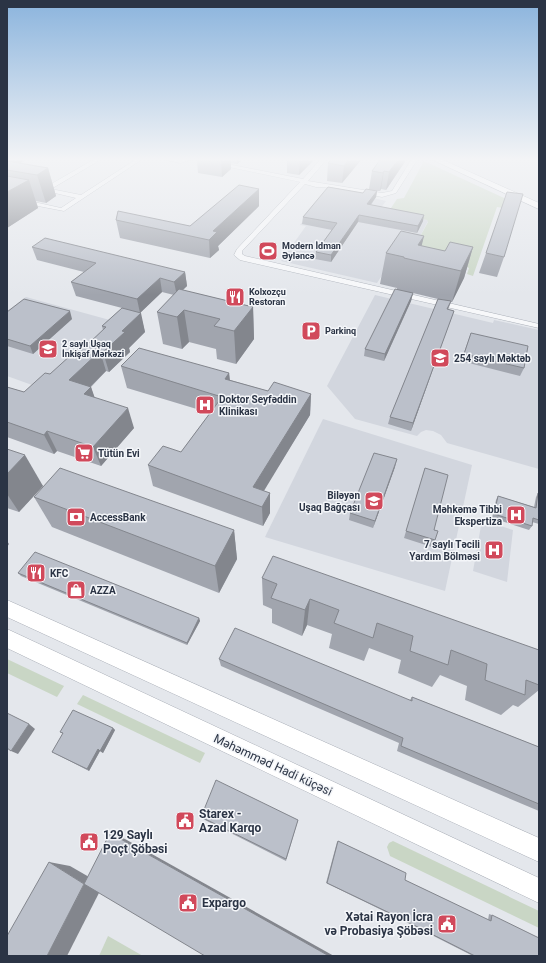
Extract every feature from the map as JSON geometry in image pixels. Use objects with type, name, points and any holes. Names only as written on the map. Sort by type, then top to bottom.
[{"type":"street","points":[[39,205],[62,210],[69,205]]},
{"type":"street","points":[[283,205],[239,250],[238,255],[243,258],[539,326]]},
{"type":"street","points":[[7,608],[539,850]]},
{"type":"street","name":"Məhəmməd Hadi küçəsi","points":[[7,638],[539,891]]},
{"type":"shaded area","points":[[316,205],[383,205],[380,209],[423,218],[428,221],[416,244],[393,259],[377,283],[281,261],[306,226],[300,225]]},
{"type":"shaded area","name":"254 saylı Məktəb","points":[[375,295],[493,323],[494,320],[539,330],[539,469],[447,443],[441,435],[433,431],[426,430],[417,436],[355,419],[327,386]]},
{"type":"shaded area","name":"2 saylı Uşaq İnkişaf Mərkəzi","points":[[26,297],[117,322],[46,390],[7,376],[7,311]]},
{"type":"shaded area","name":"Biləyən Uşaq Bağçası","points":[[323,419],[472,465],[445,591],[265,537]]},
{"type":"shaded area","name":"7 saylı Təcili Yardım Bölməsi","points":[[482,520],[513,530],[507,582],[473,571]]},
{"type":"green space","points":[[393,205],[519,205],[517,210],[497,207],[473,276],[467,274],[469,268],[416,244],[428,222],[427,220],[389,211]]},
{"type":"green space","points":[[7,659],[64,686],[57,697],[7,673]]},
{"type":"green space","points":[[83,695],[205,753],[200,763],[77,704]]},
{"type":"green space","points":[[393,841],[539,911],[539,928],[390,856],[387,847],[389,843]]},
{"type":"green space","points":[[108,936],[143,956],[99,956]]},
{"type":"building","points":[[215,205],[242,205],[213,231],[217,232],[209,240],[116,220],[118,211],[190,226]]},
{"type":"building","points":[[313,205],[372,205],[424,215],[418,226],[359,215],[331,255],[316,252],[337,223],[303,217]]},
{"type":"building","points":[[503,205],[520,205],[504,257],[486,253]]},
{"type":"building","points":[[401,231],[424,236],[418,245],[445,251],[450,242],[473,247],[461,271],[386,253]]},
{"type":"building","points":[[45,238],[185,272],[174,282],[160,278],[137,299],[71,282],[96,263],[32,247]]},
{"type":"building","points":[[179,289],[253,307],[234,331],[214,326],[220,319],[184,310],[177,317],[157,312]]},
{"type":"building","points":[[395,289],[413,293],[385,354],[365,349]]},
{"type":"building","points":[[24,299],[70,311],[30,346],[7,339],[7,312]]},
{"type":"building","points":[[438,299],[451,301],[447,309],[454,311],[413,423],[390,417]]},
{"type":"building","points":[[122,308],[141,313],[122,331],[125,332],[103,352],[100,351],[69,380],[91,387],[84,394],[128,408],[93,447],[47,431],[44,435],[7,422],[7,387],[24,392],[45,373],[50,374],[82,345],[86,346],[106,327],[102,326]]},
{"type":"building","points":[[471,333],[528,346],[524,368],[464,354]]},
{"type":"building","points":[[139,348],[229,373],[225,379],[268,391],[274,382],[311,394],[253,487],[270,493],[262,507],[148,465],[163,446],[181,452],[222,397],[121,366]]},
{"type":"building","points":[[7,449],[25,455],[7,474]]},
{"type":"building","points":[[374,453],[397,459],[375,521],[350,513]]},
{"type":"building","points":[[60,468],[234,530],[215,566],[34,497]]},
{"type":"building","points":[[425,468],[448,475],[434,530],[438,531],[435,540],[406,531]]},
{"type":"building","name":"Məhkəmə Tibbi Ekspertiza","points":[[538,493],[539,520],[533,518],[532,526],[494,514],[498,496],[536,508]]},
{"type":"building","points":[[35,552],[199,618],[187,643],[18,573]]},
{"type":"building","points":[[273,556],[539,650],[539,685],[526,680],[525,695],[485,680],[487,664],[451,650],[448,665],[410,651],[413,636],[377,623],[373,638],[334,623],[339,610],[310,599],[305,610],[271,598],[277,584],[262,578]]},
{"type":"building","points":[[235,628],[412,701],[412,697],[539,747],[539,804],[401,746],[403,738],[219,659]]},
{"type":"building","points":[[73,710],[113,728],[100,751],[98,749],[87,769],[52,752],[63,733],[60,732]]},
{"type":"building","points":[[7,713],[29,724],[11,751],[7,748]]},
{"type":"building","points":[[216,780],[298,820],[286,859],[201,817]]},
{"type":"building","points":[[110,833],[329,956],[205,956],[84,884]]},
{"type":"building","points":[[338,841],[406,873],[405,880],[491,921],[492,915],[539,938],[539,956],[475,956],[327,883]]},
{"type":"building","points":[[49,862],[84,884],[47,956],[7,956],[7,936]]},
{"type":"place","name":"Modern İdman Əyləncə","points":[[268,251]]},
{"type":"place","name":"Kolxozçu Restoran","points":[[235,297]]},
{"type":"place","name":"Parkinq","points":[[311,331]]},
{"type":"place","name":"2 saylı Uşaq İnkişaf Mərkəzi","points":[[48,349]]},
{"type":"place","name":"254 saylı Məktəb","points":[[440,358]]},
{"type":"place","name":"Doktor Seyfәddin Klinikası","points":[[205,405]]},
{"type":"place","name":"Tütün Evi","points":[[84,453]]},
{"type":"place","name":"Biləyən Uşaq Bağçası","points":[[374,501]]},
{"type":"place","name":"Məhkəmə Tibbi Ekspertiza","points":[[516,515]]},
{"type":"place","name":"AccessBank","points":[[76,517]]},
{"type":"place","name":"7 saylı Təcili Yardım Bölməsi","points":[[494,550]]},
{"type":"place","name":"KFC","points":[[36,573]]},
{"type":"place","name":"AZZA","points":[[76,590]]},
{"type":"place","name":"Starex - Azad Karqo","points":[[185,821]]},
{"type":"place","name":"129 Saylı Poçt Şöbəsi","points":[[89,842]]},
{"type":"place","name":"Expargo","points":[[188,903]]},
{"type":"place","name":"Xətai Rayon İcra və Probasiya Şöbəsi","points":[[447,924]]}]
